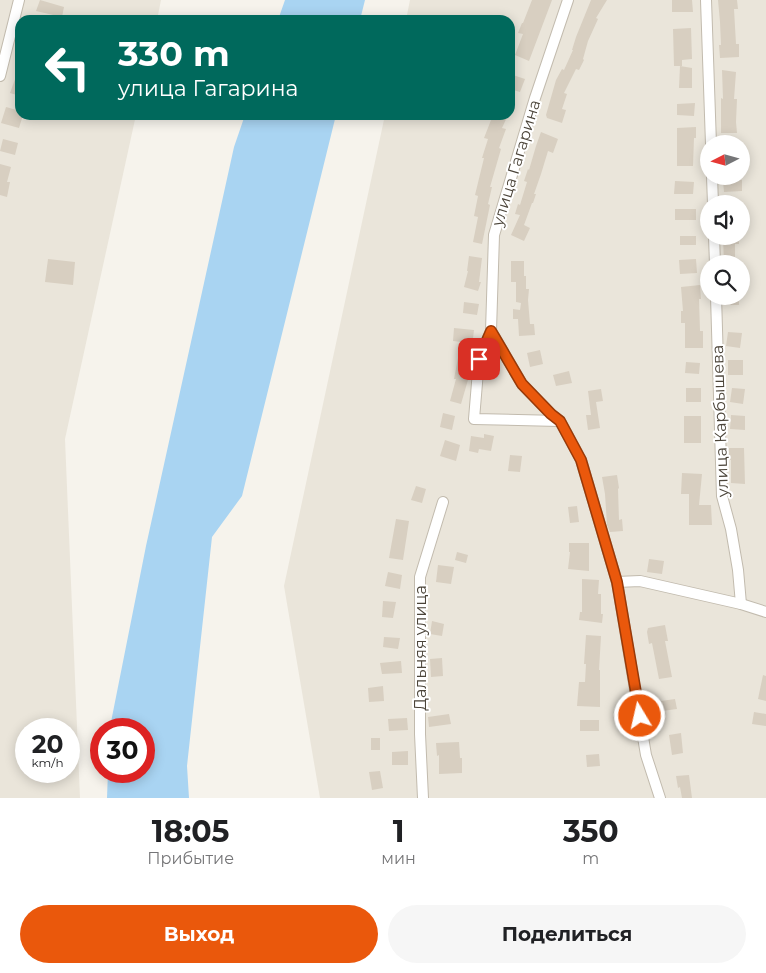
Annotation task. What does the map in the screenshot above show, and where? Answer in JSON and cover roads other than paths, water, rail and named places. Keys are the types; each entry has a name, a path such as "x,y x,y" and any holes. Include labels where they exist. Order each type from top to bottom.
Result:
{"street":[{"path":"15,15 19,0"},
{"name":"улица Гагарина","path":"560,421 474,419 479,359 491,331 494,234 535,98 568,0"},
{"path":"706,0 711,135"},
{"path":"0,76 15,16"},
{"name":"улица Карбышева","path":"716,305 722,496 738,570 741,604"},
{"path":"491,331 522,384 560,421 581,460 617,582 646,755 660,798"},
{"name":"Дальняя улица","path":"423,798 420,734 420,577 443,502"},
{"path":"617,582 640,581 741,604 766,612"}],"water":[{"path":"285,0 365,0 361,15 280,15"},
{"path":"243,120 335,120 242,496 212,537 187,766 189,798 107,798 108,783 155,783 155,718 112,718 146,546 234,147"}]}
